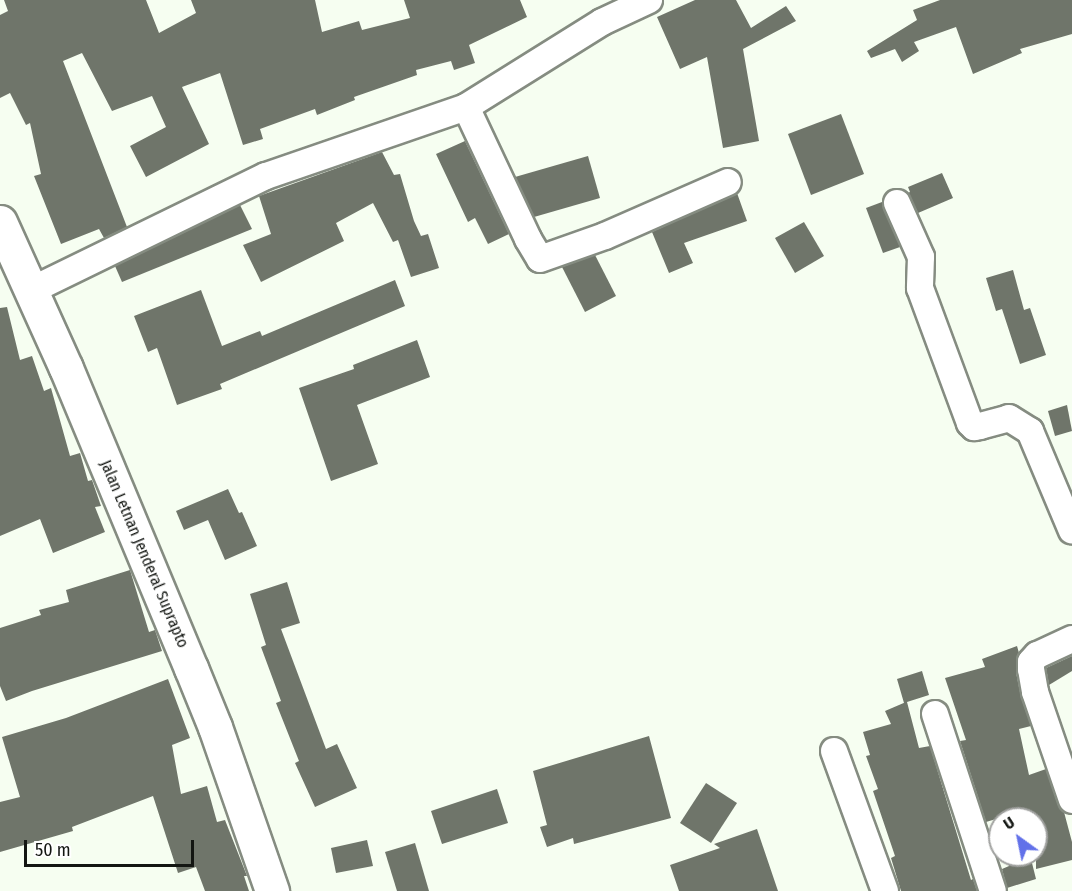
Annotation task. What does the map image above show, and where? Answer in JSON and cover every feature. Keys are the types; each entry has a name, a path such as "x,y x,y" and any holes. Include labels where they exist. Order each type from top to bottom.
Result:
{"main road":[{"name":"Jalan Letnan Jenderal Suprapto","path":"0,222 32,290 211,717 272,891"}],"street":[{"path":"32,290 266,176 466,107 602,22 650,0"},
{"path":"466,107 528,239 540,259 548,259 605,236 728,182"},
{"path":"897,203 921,257 920,288 970,423 974,427 1009,418 1030,431 1072,531"},
{"path":"1072,639 1037,654 1031,662 1030,669 1035,692 1072,800"},
{"path":"935,714 993,891"},
{"path":"834,751 885,891"}],"building":[{"path":"4,0 146,0 159,33 196,13 191,0 315,0 322,32 359,21 362,30 410,18 404,0 520,0 527,17 469,45 475,63 454,70 451,61 416,70 417,75 354,97 355,100 317,115 315,109 260,129 263,139 243,145 220,73 182,87 209,144 146,177 130,146 166,127 152,96 112,111 82,53 63,61 127,227 104,238 99,229 61,244 34,176 41,174 30,123 26,125 10,93 0,98 0,15 8,11"},
{"path":"695,0 736,0 751,28 786,6 796,21 743,49 759,141 723,148 707,57 680,69 657,17"},
{"path":"940,0 1072,0 1072,34 1020,49 1022,53 973,74 956,27 914,42 919,51 902,62 895,49 871,58 867,51 917,20 913,10"},
{"path":"841,114 864,174 811,195 788,134"},
{"path":"465,141 509,234 488,244 475,218 468,222 436,154"},
{"path":"382,152 394,175 400,174 414,221 421,236 428,234 439,268 411,277 398,240 393,242 373,203 336,223 344,241 261,282 243,245 271,234 259,196"},
{"path":"588,156 600,198 534,217 515,177"},
{"path":"942,173 953,198 918,213 908,193 910,192 908,187"},
{"path":"737,193 747,221 684,243 693,263 669,273 652,232"},
{"path":"882,202 900,247 883,253 866,208"},
{"path":"240,205 252,229 122,282 115,266"},
{"path":"804,222 824,256 795,273 775,238"},
{"path":"595,255 616,296 585,312 562,267"},
{"path":"1013,270 1024,310 1030,308 1046,355 1020,364 1002,309 996,311 986,278"},
{"path":"395,280 405,306 220,384 222,389 177,405 157,348 148,352 134,316 201,290 222,346 260,331 262,336"},
{"path":"7,307 20,360 32,356 44,391 51,388 70,456 80,453 88,481 92,480 101,506 95,507 105,532 53,553 40,519 0,536 0,308"},
{"path":"417,340 430,377 357,405 378,464 331,481 299,388 354,369 353,365"},
{"path":"1067,405 1072,431 1055,436 1048,411"},
{"path":"228,489 239,513 242,512 257,546 225,560 208,520 184,530 176,511"},
{"path":"130,570 149,632 155,630 162,651 6,701 0,686 0,628 41,615 39,610 69,602 66,590"},
{"path":"287,582 300,623 281,629 326,749 337,744 357,788 315,807 295,763 299,761 276,703 281,701 261,647 266,645 250,594"},
{"path":"1017,646 1019,653 1016,672 1021,697 1031,726 1019,729 1029,775 1046,769 1058,805 1064,812 1072,842 1072,860 1048,866 1048,807 988,807 988,821 986,822 960,741 966,740 945,678 985,667 982,659"},
{"path":"1072,656 1072,671 1049,685 1046,668"},
{"path":"922,671 929,695 907,702 919,748 930,746 971,880 973,879 977,891 901,891 891,858 895,856 873,791 878,789 866,756 870,755 863,732 891,724 885,711 904,703 897,679"},
{"path":"168,679 190,738 172,745 181,794 207,786 217,822 225,820 247,876 244,876 249,891 205,891 196,867 178,873 153,796 72,827 73,831 0,852 0,802 20,797 2,737 66,718"},
{"path":"649,736 671,818 574,844 573,838 547,847 540,827 547,825 533,771"},
{"path":"706,783 737,803 711,843 680,823"},
{"path":"497,789 508,823 442,844 431,811"},
{"path":"757,829 778,891 679,891 670,865 720,848 714,844"},
{"path":"367,840 373,866 336,873 331,848"},
{"path":"415,843 429,891 397,891 385,852"},
{"path":"1033,867 1036,879 1007,888 1002,869"}]}
